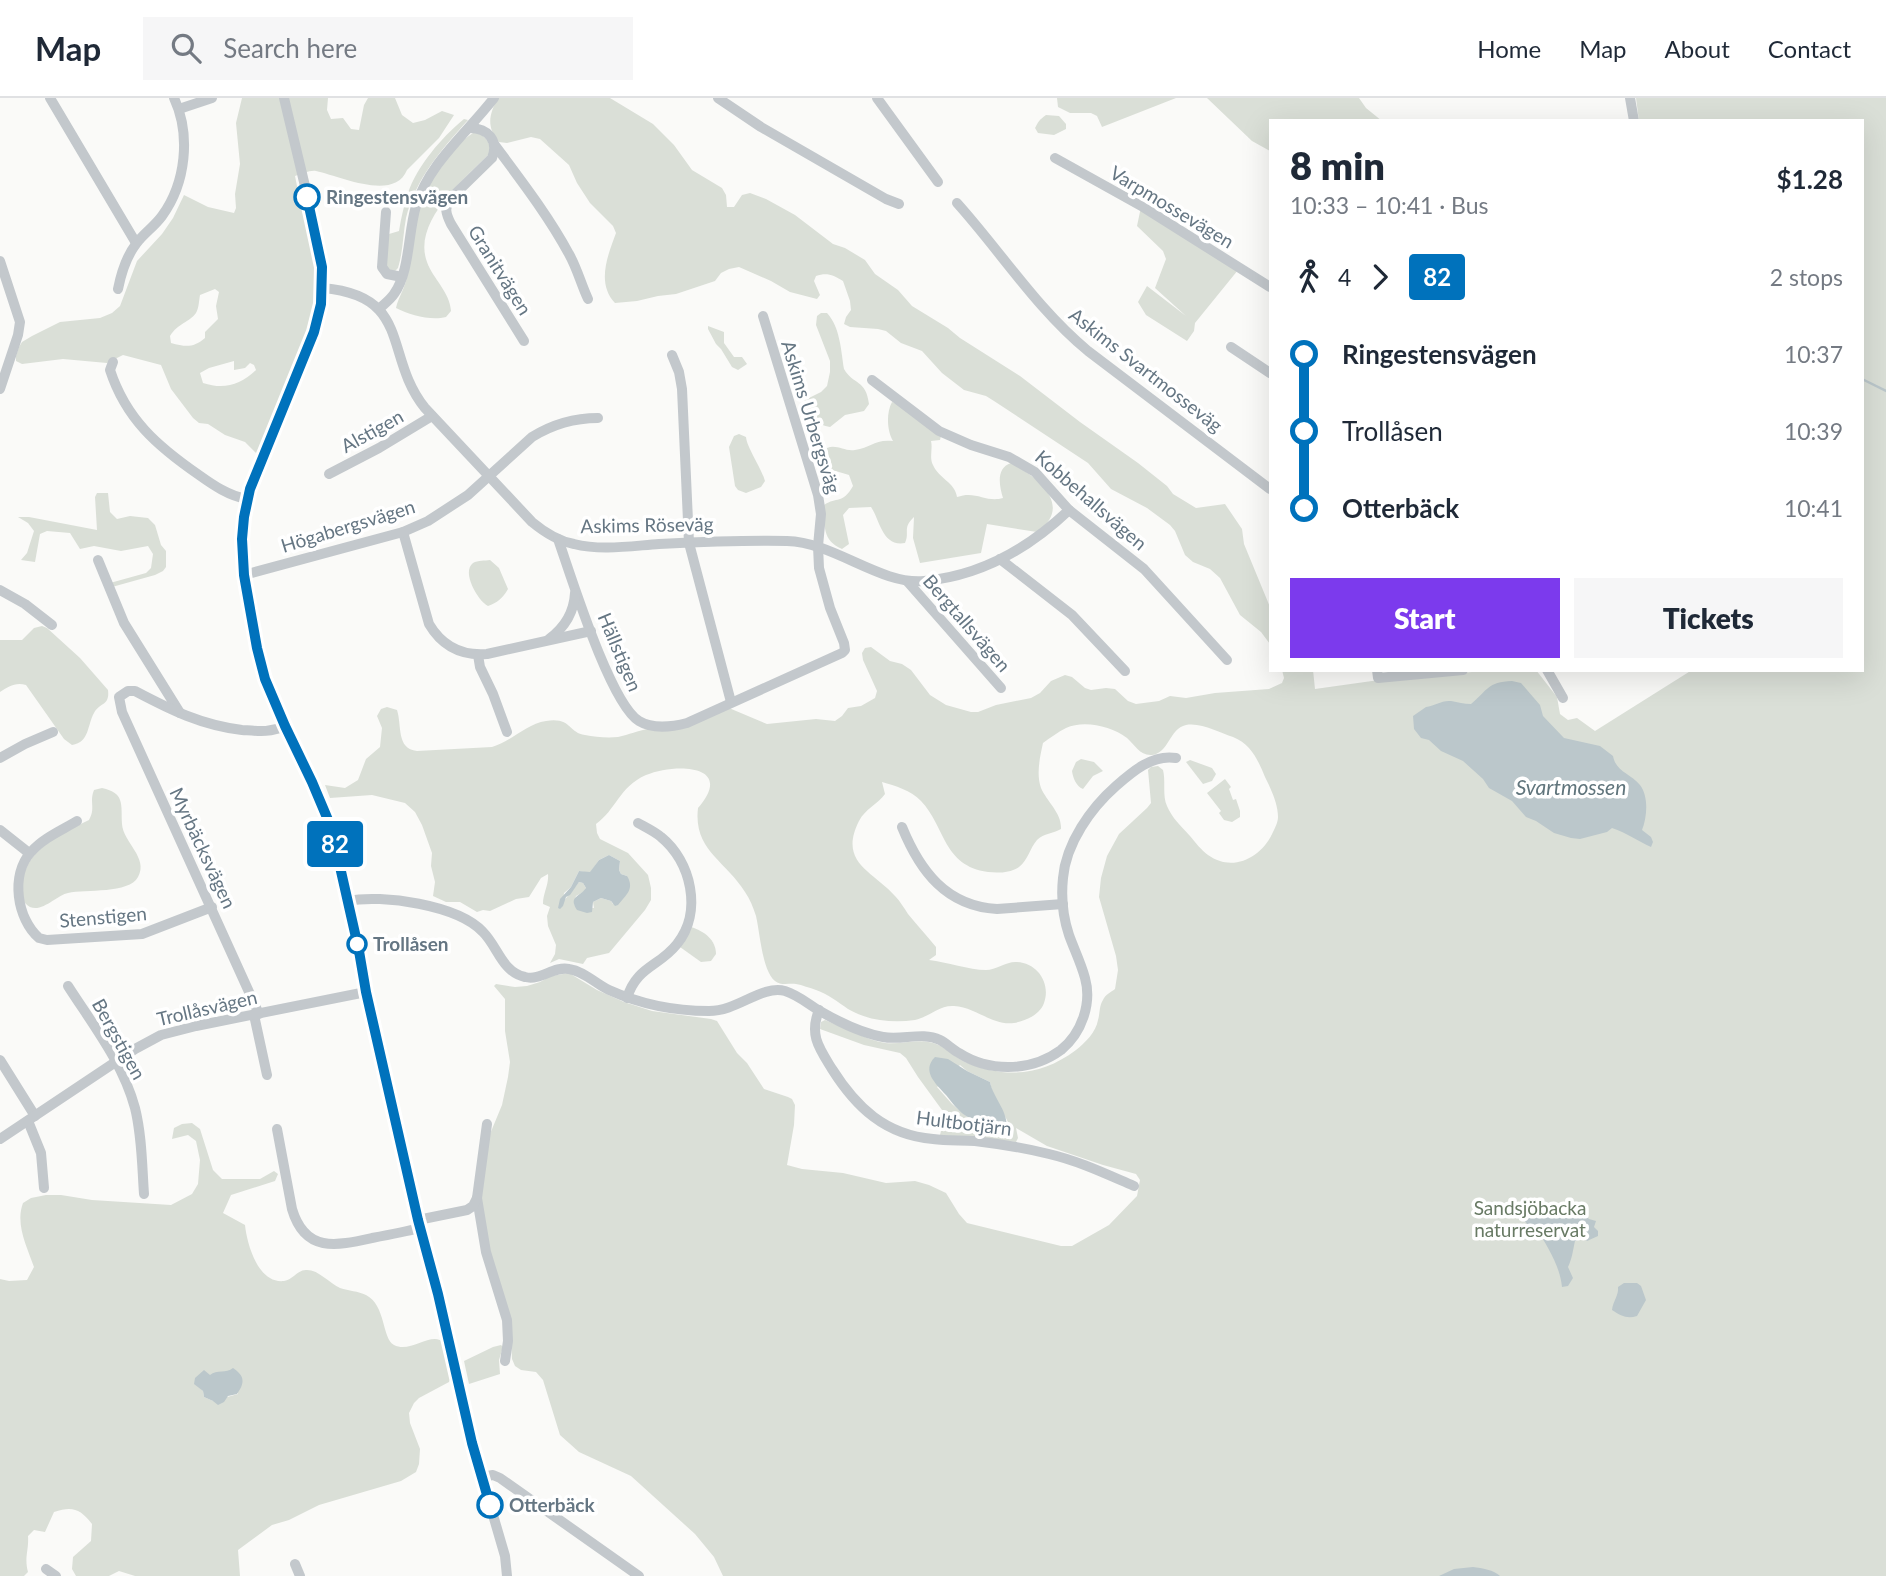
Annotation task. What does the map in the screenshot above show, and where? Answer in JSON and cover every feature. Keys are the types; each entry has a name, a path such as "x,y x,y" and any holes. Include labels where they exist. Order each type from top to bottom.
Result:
{"street":[{"path":"50,98 136,243"},
{"path":"118,289 121,274 136,243 161,217 176,190 181,173 184,153 182,124 174,98"},
{"path":"179,109 212,98"},
{"path":"284,98 320,249 323,288 314,332 247,499 242,539 244,575 260,661 285,726 328,818 419,1224 472,1443 505,1556 508,1576"},
{"path":"323,288 354,294 379,309 396,293 402,277 411,223 422,189 441,159 494,98"},
{"path":"718,98 761,127 899,204"},
{"path":"877,98 938,182"},
{"path":"1630,98 1634,119"},
{"path":"470,128 484,130 488,134 523,183 566,248 588,299"},
{"name":"Granitvägen","path":"494,144 492,158 450,199 446,204 446,212 524,341"},
{"name":"Varpmossevägen","path":"1055,158 1143,207 1269,286"},
{"name":"Askims Svartmosseväg","path":"957,203 975,222 1022,284 1066,333 1269,488"},
{"path":"386,212 382,267 387,274 402,277"},
{"path":"0,261 20,323 0,389"},
{"name":"Askims Röseväg","path":"379,309 389,323 413,390 432,416 532,522 571,544 592,547 803,542 908,581 923,581 951,577 1000,559 1040,535 1069,510"},
{"name":"Askims Urbergsväg","path":"763,316 818,495 821,514 818,560 845,650"},
{"path":"1231,347 1269,372"},
{"path":"672,355 682,388 689,543 731,702"},
{"path":"113,362 110,370 120,394 148,435 206,480 247,499"},
{"name":"Kobbehallsvägen","path":"872,380 939,430 962,442 1009,457 1035,472 1069,510 1143,569 1227,660"},
{"name":"Alstigen","path":"328,474 372,452 432,416"},
{"name":"Högabergsvägen","path":"244,575 403,532 443,512 468,495 542,431 569,420 598,418"},
{"path":"403,532 429,624 433,632 456,650 478,655 500,652 591,631"},
{"name":"Hällstigen","path":"558,539 608,674 620,699 642,723 667,726 681,724 845,650"},
{"path":"1000,559 1072,615 1125,671"},
{"path":"98,560 124,623 181,714 206,723 239,729 268,731 285,726"},
{"name":"Bergtallsvägen","path":"908,581 1001,688"},
{"path":"545,641 556,634 570,615 574,603 574,584"},
{"path":"0,590 25,604 52,625"},
{"path":"478,655 480,667 507,732"},
{"path":"1377,672 1378,678 1442,672"},
{"path":"1548,672 1563,698"},
{"name":"Myrbäcksvägen","path":"181,714 135,691 128,691 119,697 122,712 212,907 257,1014 267,1075"},
{"path":"0,758 53,732"},
{"path":"348,901 385,899 410,903 448,912 470,921 482,931 505,965 523,977 535,978 568,968 627,998 678,1009 716,1011 736,1006 767,992 782,990 861,1030 886,1038 935,1038 965,1057 991,1065 1016,1067 1040,1062 1066,1046 1080,1027 1086,1009 1087,985 1069,933 1063,904 1063,874 1067,857 1081,828 1097,804 1143,765 1162,758 1176,758"},
{"path":"0,830 29,853 78,821"},
{"path":"627,998 635,979 680,940 686,929 691,906 689,883 680,859 661,837 638,823"},
{"path":"902,827 926,872 940,886 967,902 998,909 1063,904"},
{"name":"Stenstigen","path":"29,853 20,876 22,914 36,936 47,940 145,934 212,907"},
{"name":"Bergstigen","path":"68,986 116,1061 128,1087 138,1121 144,1194"},
{"name":"Trollåsvägen","path":"0,1139 116,1061 161,1035 366,992"},
{"name":"Hultbotjärn","path":"819,1010 814,1024 815,1036 826,1059 856,1102 887,1125 922,1138 988,1143 1051,1154 1134,1186"},
{"path":"0,1060 32,1119 41,1153 44,1188"},
{"path":"487,1124 477,1198 486,1252 506,1320 508,1341 505,1361"},
{"path":"277,1129 293,1215 310,1238 321,1244 333,1245 467,1210 477,1198"},
{"path":"482,1476 493,1475 500,1478 639,1576"},
{"path":"295,1564 300,1576"},
{"path":"46,1569 56,1576"}],"green space":[{"path":"242,98 328,98 327,110 331,119 343,118 351,129 359,130 368,98 395,98 402,115 413,123 442,111 454,115 439,138 400,179 391,184 366,184 316,171 295,176 302,211 316,256 318,289 312,320 301,352 260,453 256,453 245,442 193,418 171,389 161,365 123,355 107,363 63,359 22,364 16,361 22,342 32,336 60,322 100,318 120,306 137,261 162,234 184,195 208,207 234,213 240,164 236,123","holes":["215,289 219,292 216,306 218,319 205,332 205,338 189,346 171,343 170,336 173,332 196,313 200,295","234,361 234,370 245,368 250,363 256,370 231,385 203,383 200,373"]},
{"path":"498,98 610,98 653,124 674,145 692,170 722,188 727,207 734,207 742,195 750,193 795,215 833,244 865,260 875,274 898,290 912,306 1020,376 1138,463 1173,494 1196,508 1225,504 1242,529 1244,544 1269,605 1269,643 1261,632 1240,615 1220,578 1185,555 1170,525 1147,508 1111,489 1088,463 986,396 964,390 942,373 922,351 901,343 886,331 844,324 851,310 850,301 843,281 836,277 827,274 816,276 814,281 820,295 817,299 790,292 739,267 721,273 715,281 676,294 615,303 609,295 605,278 607,260 616,233 613,226 590,203 569,165 540,139 531,137 507,143 499,142 491,126"},
{"path":"1057,98 1176,98 1102,127 1097,116 1091,113 1070,113 1058,107"},
{"path":"1207,98 1359,98 1380,119 1269,119 1269,150 1252,141"},
{"name":"Sandsjöbacka naturreservat","path":"1636,98 1886,98 1886,1576 723,1576 714,1557 695,1534 631,1476 579,1452 560,1435 543,1380 536,1372 521,1370 515,1366 512,1359 510,1321 489,1250 480,1198 490,1134 502,1105 510,1062 505,1031 505,999 494,986 527,986 551,976 569,973 624,1002 652,1011 717,1021 764,1089 792,1099 795,1105 787,1165 843,1173 886,1183 915,1181 946,1193 967,1223 1061,1246 1072,1246 1109,1225 1137,1196 1140,1180 1136,1174 1047,1146 1016,1128 1016,1142 940,1135 944,1119 942,1110 906,1058 900,1053 864,1045 820,1029 821,1022 825,1020 885,1043 933,1043 965,1062 995,1071 1009,1073 1036,1070 1063,1059 1090,1037 1097,1024 1102,1002 1115,989 1118,970 1099,897 1101,878 1107,856 1119,834 1151,803 1148,770 1158,766 1163,770 1166,802 1177,822 1208,855 1227,863 1246,860 1262,849 1278,821 1272,792 1260,765 1249,748 1239,740 1198,725 1180,727 1162,750 1152,755 1141,752 1127,738 1105,727 1081,724 1066,728 1043,743 1039,771 1041,788 1057,813 1061,829 1037,840 1019,867 1000,872 988,872 962,862 953,853 929,811 917,797 882,782 885,794 859,821 854,835 855,857 897,898 936,947 936,955 929,960 986,970 1017,962 1037,970 1046,989 1044,1003 1036,1014 1014,1023 998,1022 954,1006 944,1007 915,1020 881,1020 856,1013 816,990 798,984 777,983 764,960 756,916 750,900 712,854 701,834 698,808 708,793 710,783 706,775 697,770 672,769 646,775 630,786 596,824 600,839 628,853 648,875 651,900 609,953 587,958 583,964 559,959 550,963 556,945 548,926 550,907 543,904 548,874 541,878 529,897 516,899 490,911 477,912 460,902 446,902 433,896 435,882 431,866 432,853 415,812 405,803 372,795 330,798 325,785 345,788 358,780 366,759 380,747 382,728 377,716 381,709 387,707 397,710 403,741 410,749 417,751 492,747 532,725 554,720 565,723 580,734 610,737 729,708 767,724 816,719 835,721 848,708 861,706 875,698 877,691 862,653 865,648 871,647 890,661 911,670 930,695 946,705 971,712 1031,698 1051,681 1065,675 1091,690 1115,689 1128,701 1136,704 1159,701 1170,696 1186,698 1269,689 1282,683 1282,672 1313,672 1315,689 1472,672 1538,672 1557,697 1560,714 1568,720 1577,718 1595,731 1689,672 1864,672 1864,119 1639,119","holes":["609,855 620,861 619,870 627,876 613,904 601,898 593,902 594,908 575,906 576,896 586,888 579,882 563,902 564,893 571,887 579,871 590,873 599,860","960,1065 990,1082 1008,1122 996,1131 966,1116 937,1087"]},
{"path":"1046,115 1059,116 1066,124 1066,129 1054,135 1038,133 1035,128"},
{"path":"464,119 468,120 439,154 416,190 406,218 398,268 395,271 388,270 384,259 389,234 399,231 405,202 417,173 447,134"},
{"path":"473,133 480,133 487,140 489,154 443,202 433,217 424,247 427,262 448,298 451,311 446,317 440,318 408,313 396,308 407,277 419,207 446,159"},
{"path":"1141,207 1238,270 1195,323 1194,331 1187,341 1146,315 1138,302 1147,286 1186,316 1155,288 1166,259 1163,251 1137,226"},
{"path":"827,313 835,325 844,369 865,390 869,404 864,411 845,415 830,427 813,420 802,405 805,400 827,386 830,372 830,361 816,325 817,316"},
{"path":"708,326 724,332 724,343 734,357 742,357 747,364 738,370 732,367 716,344"},
{"path":"892,402 941,436 940,440 931,441 932,462 957,497 970,495 1003,498 1001,473 1006,465 1011,463 1032,476 1048,493 1052,512 1048,522 1037,532 987,524 981,553 920,563 913,538 914,517 908,524 905,543 897,543 887,537 871,507 849,508 843,515 849,544 842,549 835,545 827,536 824,505 842,498 853,486 849,475 829,469 825,458 827,448 855,450 881,441 893,441 888,422"},
{"path":"739,434 746,437 765,481 761,487 746,493 735,486 729,447 734,436"},
{"path":"97,493 108,493 110,512 117,519 130,516 148,518 155,525 161,545 166,551 166,567 163,571 112,587 110,583 146,573 151,568 153,554 148,546 121,551 94,546 80,549 70,533 47,531 40,534 35,562 21,560 27,553 34,531 18,517 97,530"},
{"path":"490,560 499,568 508,589 500,600 488,606 476,593 469,573 473,563"},
{"path":"42,626 80,658 108,690 108,699 94,713 85,737 72,745 64,739 26,685 15,685 0,692 0,640 22,640 34,628"},
{"path":"1081,759 1094,762 1103,771 1093,776 1083,789 1075,782 1072,771 1076,762"},
{"path":"1190,760 1212,768 1216,774 1212,781 1203,784 1186,762"},
{"path":"1225,779 1240,811 1240,817 1232,822 1224,820 1219,813 1221,811 1207,793"},
{"path":"102,788 115,793 120,800 123,831 140,863 138,877 126,886 68,893 41,907 30,907 24,901 22,892 29,863 45,845 89,820 94,790"},
{"path":"691,927 712,940 716,954 711,961 701,962 680,947"},
{"path":"192,1123 200,1129 213,1170 222,1179 260,1179 274,1171 278,1174 275,1181 231,1195 223,1213 245,1225 251,1252 267,1276 284,1281 304,1270 316,1272 340,1288 366,1295 372,1300 377,1306 387,1336 394,1345 407,1347 434,1339 444,1343 451,1377 449,1382 419,1398 409,1413 420,1449 416,1472 401,1481 319,1505 272,1525 238,1550 240,1576 135,1576 119,1571 109,1576 76,1576 72,1569 73,1557 91,1541 92,1524 80,1512 66,1509 54,1512 45,1532 34,1530 28,1536 28,1572 24,1576 0,1576 0,1279 27,1280 34,1267 21,1227 23,1203 31,1198 61,1195 92,1200 171,1205 192,1194 198,1184 200,1160 196,1141 188,1135 172,1139 174,1128","holes":["229,1371 238,1394 213,1401 204,1397 200,1388"]},
{"path":"501,1345 500,1374 469,1384 464,1361"}],"water":[{"name":"Svartmossen","path":"1512,681 1521,683 1540,705 1543,716 1564,738 1600,746 1613,756 1620,769 1640,785 1645,795 1646,807 1642,830 1651,837 1651,847 1612,828 1607,832 1580,839 1554,833 1526,817 1512,801 1489,788 1463,761 1421,738 1414,729 1413,716 1426,707 1448,701 1471,704 1493,685"},
{"path":"609,855 620,861 619,870 627,876 630,885 618,905 601,898 593,902 592,912 577,910 574,899 586,888 579,882 566,897 563,906 558,908 560,899 571,887 579,871 590,872 599,860"},
{"path":"935,1057 948,1059 990,1082 1006,1118 1006,1130 1001,1133 994,1130 957,1109 932,1077 929,1067"},
{"path":"1583,1213 1596,1221 1594,1227 1598,1236 1587,1241 1585,1238 1575,1241 1568,1267 1573,1278 1568,1286 1562,1287 1559,1271 1548,1248 1535,1227 1524,1220 1522,1214 1536,1216"},
{"path":"1624,1283 1637,1283 1641,1286 1646,1300 1637,1316 1624,1316 1612,1310 1618,1287"},
{"path":"233,1368 242,1377 241,1386 237,1394 228,1396 218,1405 204,1397 203,1391 194,1384 195,1378 204,1370 210,1375"},
{"path":"1473,1567 1500,1576 1439,1576 1454,1569"}],"waterway":[{"path":"1864,380 1886,391"}],"bus line":[{"name":"82","path":"307,197 320,249 323,278 321,304 306,354 263,454 247,499 242,539 244,575 265,679 331,827 426,1255 490,1505"}],"place":[{"name":"Ringestensvägen","path":"307,197"},
{"name":"Trollåsen","path":"357,944"},
{"name":"Otterbäck","path":"490,1505"}]}
